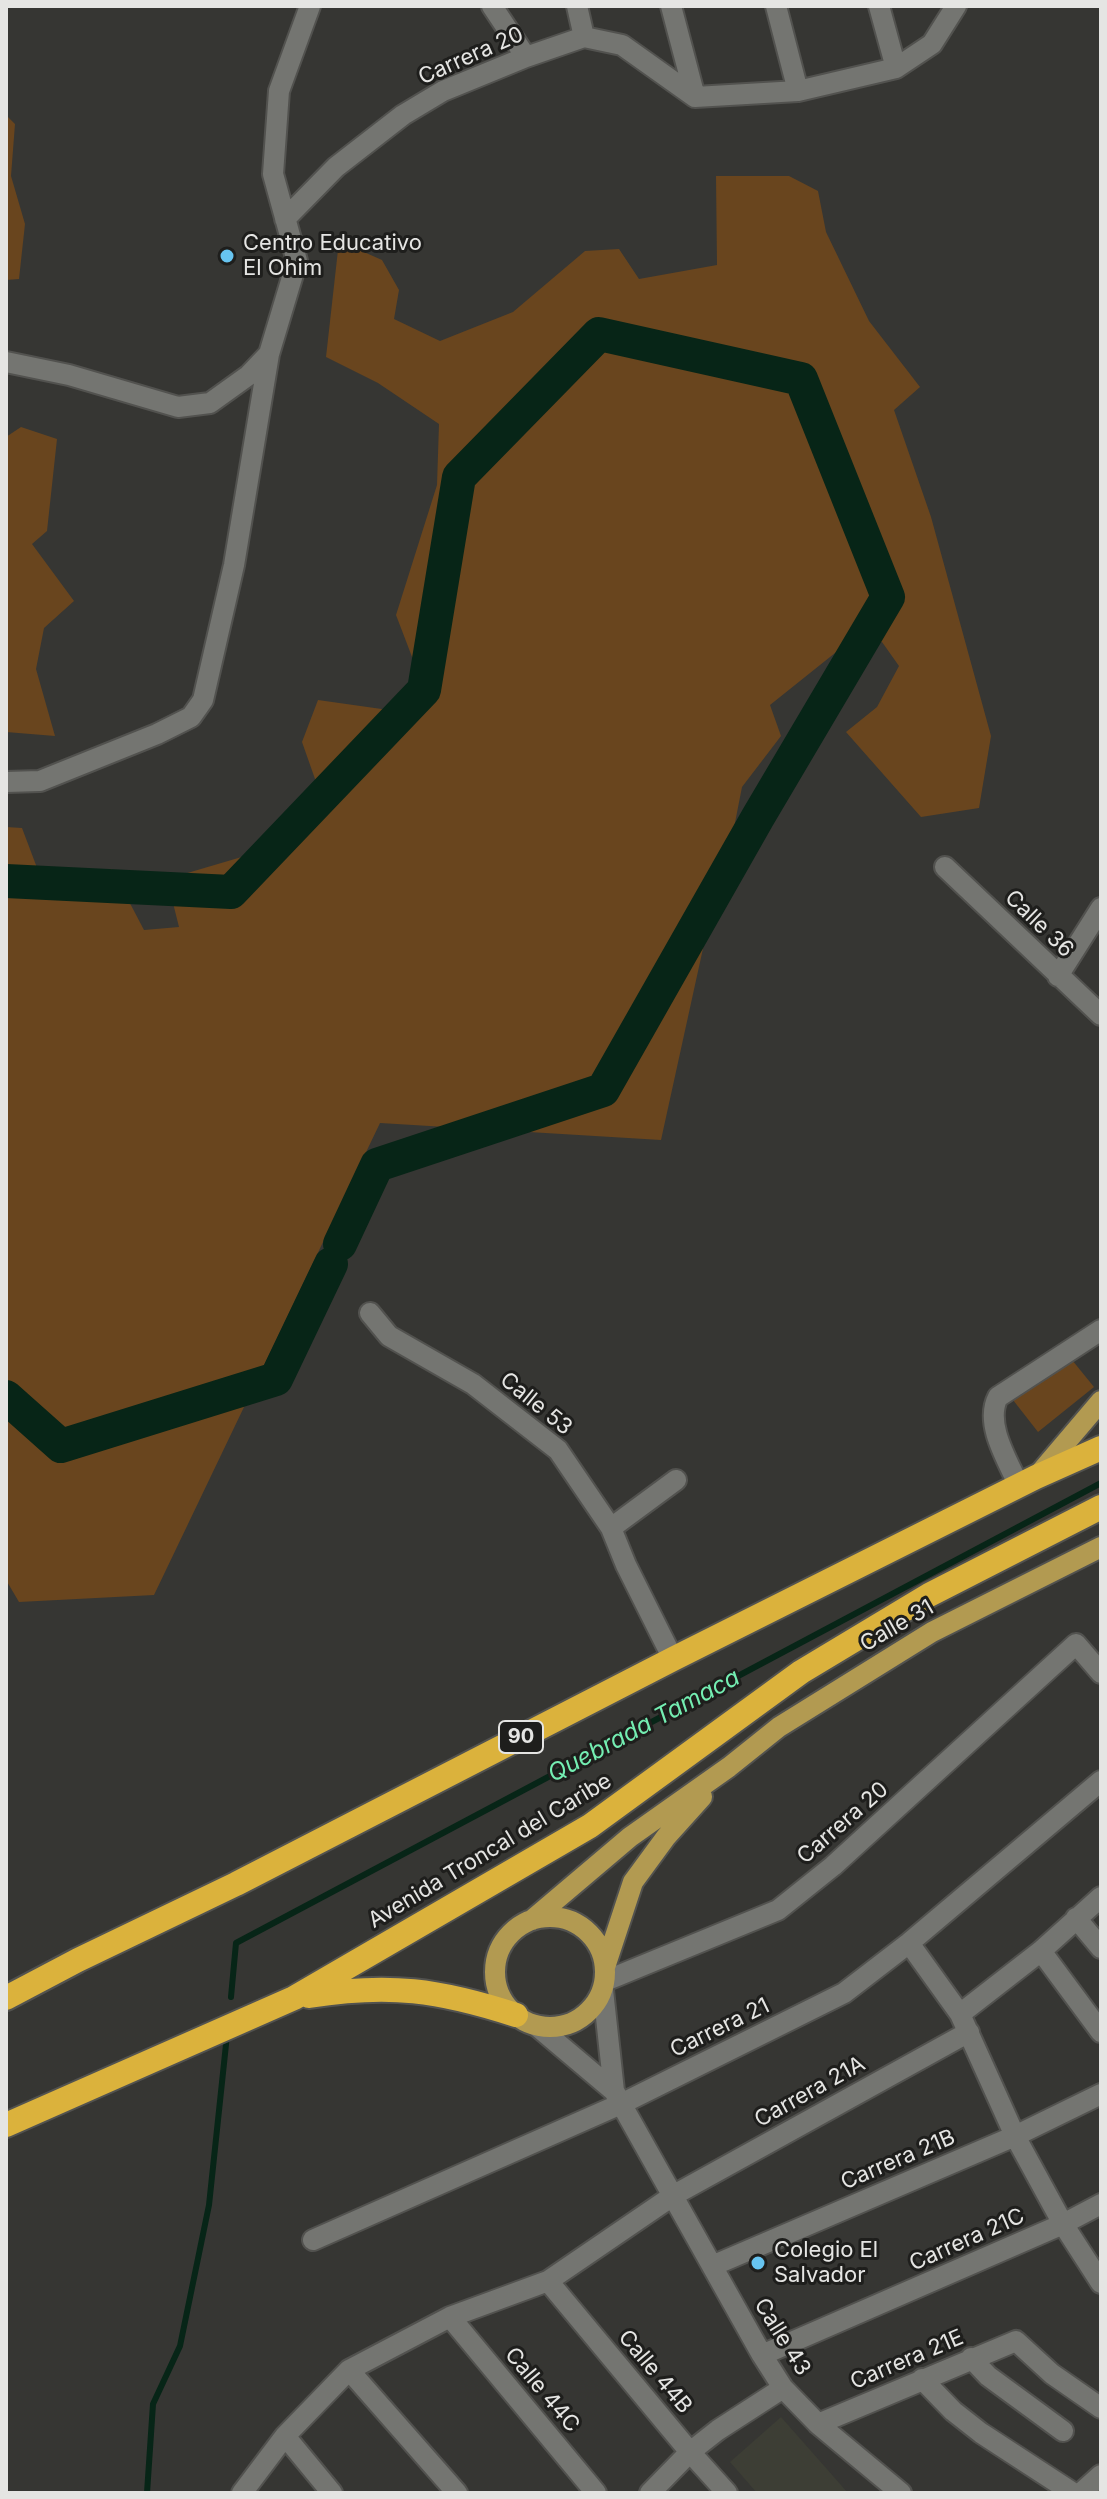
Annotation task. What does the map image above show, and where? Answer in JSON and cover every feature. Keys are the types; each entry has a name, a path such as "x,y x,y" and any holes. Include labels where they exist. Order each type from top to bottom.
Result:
{"highway":[{"path":"1027,1482 1101,1440"},
{"name":"90","path":"6,1998 236,1884 673,1659 1101,1448"},
{"name":"Avenida Troncal del Caribe","path":"6,2125 294,1998 590,1826 801,1672 929,1595 1101,1507"},
{"path":"294,1998 350,1989 406,1989 462,1997 526,2020"}],"main road":[{"path":"1027,1482 1101,1401"},
{"name":"Calle 31","path":"729,1767 779,1727 932,1632 1101,1547"},
{"path":"729,1767 666,1837 633,1882 595,2005 569,2024 553,2028 526,2020 499,1991 496,1963 508,1937 630,1837 729,1767"},
{"path":"532,1920 548,1917 565,1919 580,1926 601,1951 604,1980"}],"street":[{"path":"6,782 40,781 157,734 191,717 203,700 234,565 269,354 297,261 273,174 279,91 310,6"},
{"path":"492,6 526,57"},
{"path":"577,6 584,37 622,45 695,97 798,91 896,68 932,44 956,6"},
{"path":"671,6 695,97"},
{"path":"776,6 798,91"},
{"path":"879,6 896,68"},
{"name":"Carrera 20","path":"285,219 336,167 403,115 443,91 584,37"},
{"path":"6,362 69,375 178,407 210,403 249,375 269,354"},
{"name":"Calle 36","path":"945,867 1101,1015"},
{"path":"1058,976 1101,908"},
{"name":"Calle 53","path":"370,1313 389,1336 473,1384 558,1450 611,1528 673,1659"},
{"path":"1027,1482 998,1438 993,1406 998,1397 1101,1330"},
{"path":"611,1528 676,1480"},
{"name":"Carrera 20","path":"604,1980 778,1910 833,1866 1076,1644 1101,1673"},
{"name":"Carrera 21","path":"313,2240 844,1993 909,1943 1101,1781"},
{"name":"Carrera 21A","path":"242,2493 285,2436 349,2370 450,2317 548,2281 674,2195 964,2023 1101,1897"},
{"path":"1076,1918 1101,1948"},
{"path":"909,1943 964,2023 1015,2136 1063,2224 1101,2283"},
{"path":"1041,1951 1101,2032"},
{"path":"604,1980 618,2097"},
{"path":"526,2020 618,2097"},
{"name":"Carrera 21B","path":"712,2266 1015,2136 1101,2094"},
{"name":"Calle 43","path":"618,2097 783,2388 818,2424 901,2493"},
{"name":"Carrera 21C","path":"762,2355 1063,2224 1101,2204"},
{"name":"Calle 44B","path":"548,2281 727,2493"},
{"name":"Calle 44C","path":"450,2317 596,2493"},
{"name":"Carrera 21E","path":"818,2424 1016,2341 1052,2374 1101,2408"},
{"path":"971,2358 988,2376 1063,2431"},
{"path":"349,2370 457,2493"},
{"path":"922,2379 953,2411 981,2433 1073,2493"},
{"path":"650,2493 690,2452 783,2388"},
{"path":"285,2436 332,2493"},
{"path":"1081,2493 1101,2475"}],"shaded area":[{"path":"6,115 15,124 11,176 25,224 19,279 6,280"},
{"path":"716,176 789,176 818,191 826,232 869,321 920,387 894,410 931,517 991,736 979,808 921,817 846,732 877,707 899,666 882,642 840,649 770,705 781,736 742,787 732,838 708,884 711,912 661,1140 380,1123 154,1595 19,1602 6,1580 6,827 22,828 39,873 112,869 144,930 179,927 167,879 245,856 321,796 302,742 318,700 417,714 422,683 396,615 437,485 439,424 378,383 326,357 339,241 382,260 399,290 394,319 440,341 513,312 585,251 619,249 639,279 717,265"},
{"path":"21,427 57,439 47,531 32,544 74,601 44,628 36,669 55,736 6,732 6,437"},
{"path":"1068,1355 1094,1387 1038,1432 1013,1400"},
{"path":"781,2417 848,2493 757,2493 730,2462"}],"waterway":[{"path":"6,881 231,892 424,690 459,477 599,334 801,379 888,597 758,817 603,1090 377,1165 340,1244"},
{"path":"6,1397 61,1446 276,1379 331,1264"},
{"name":"Quebrada Tamaca","path":"231,1997 236,1943 1101,1483"},
{"name":"Quebrada Tamaca","path":"147,2493 153,2404 180,2346 209,2205 227,2035"}],"place":[{"name":"Centro Educativo El Ohim","path":"227,256"},
{"name":"Colegio El Salvador","path":"758,2263"}]}
